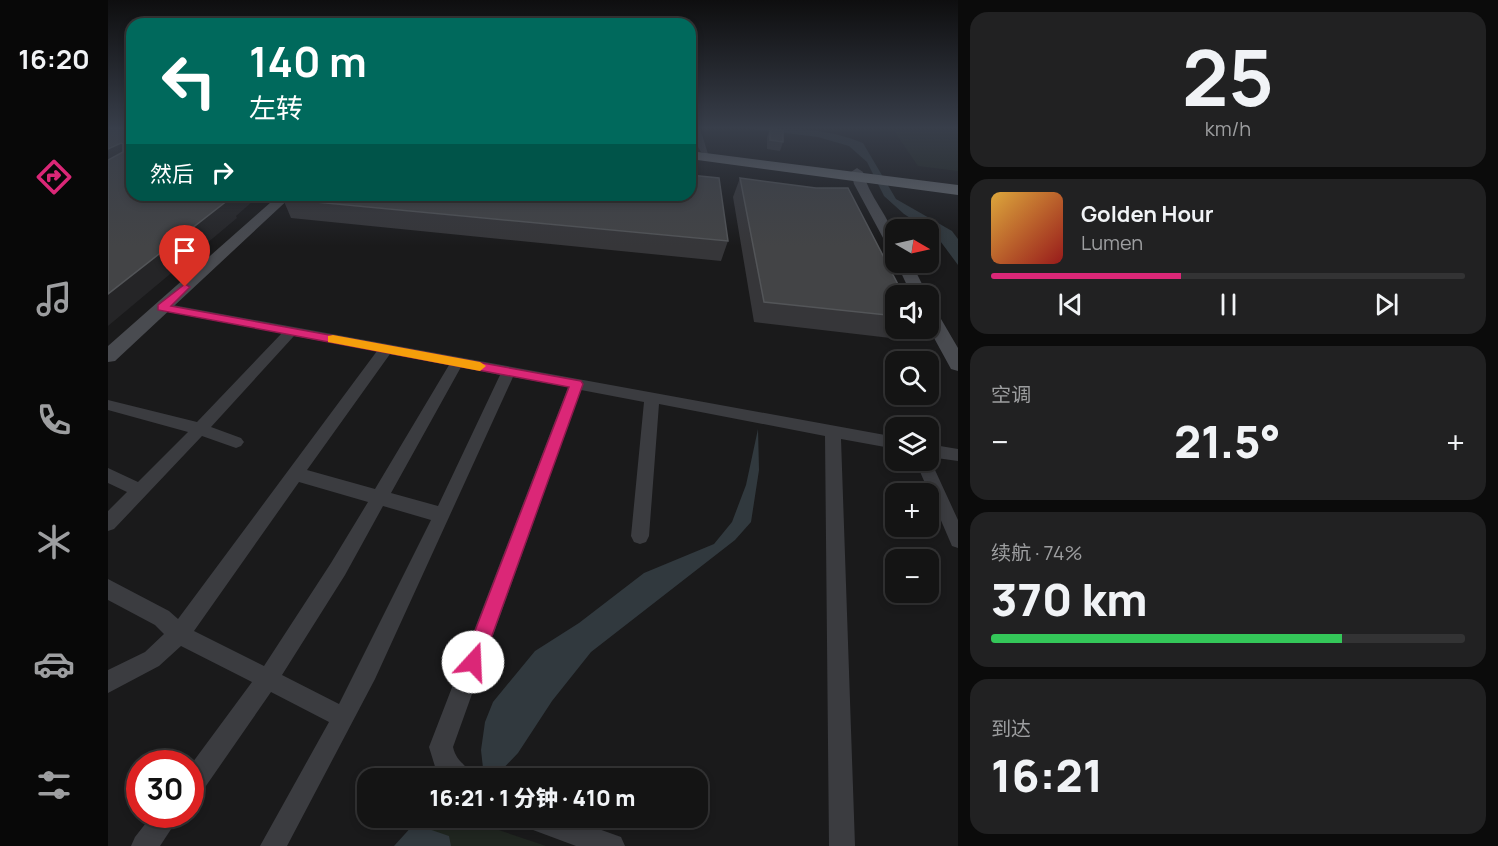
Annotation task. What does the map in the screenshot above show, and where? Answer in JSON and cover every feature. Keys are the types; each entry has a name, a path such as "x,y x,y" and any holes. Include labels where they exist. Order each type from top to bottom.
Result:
{"highway":[{"path":"809,167 958,189"},
{"path":"857,174 958,185"}],"street":[{"path":"857,174 885,228"},
{"path":"108,356 280,201"},
{"path":"162,308 885,441"},
{"path":"939,330 958,364"},
{"path":"108,523 291,331"},
{"path":"108,682 152,659 179,634 386,349"},
{"path":"204,767 268,678 382,497 457,362"},
{"path":"273,846 313,779 393,622 508,372"},
{"path":"449,768 445,765 441,747 576,384"},
{"path":"640,536 652,398"},
{"path":"108,405 200,429 236,442"},
{"path":"833,432 842,846"},
{"path":"939,452 958,455"},
{"path":"928,471 958,540"},
{"path":"295,474 442,515"},
{"path":"108,475 141,490"},
{"path":"108,589 162,618 179,634 344,718"},
{"path":"144,846 158,828"},
{"path":"562,828 612,846"}],"shaded area":[{"path":"870,167 877,167 896,199 931,219 912,219 884,196"},
{"path":"930,167 958,167 958,171"},
{"path":"939,224 952,231 958,239 958,265 939,239"},
{"path":"758,429 759,470 751,522 735,540 591,652 552,701 518,753 504,768 483,768 481,750 485,722 493,702 535,651 579,623 644,573 714,544 732,522 746,485"},
{"path":"410,828 426,828 449,836 451,846 394,846"},
{"path":"424,828 493,828 546,846 413,846"}],"building":[{"path":"108,167 126,167 126,201 227,201 108,294"},
{"path":"696,176 719,178 728,241 304,201 696,201"},
{"path":"740,178 816,188 848,188 885,259 885,273 892,273 898,285 885,285 885,315 764,302"}],"slow traffic":[{"path":"333,339 480,366"}],"route":[{"path":"185,287 162,308 576,384 473,662"}]}
